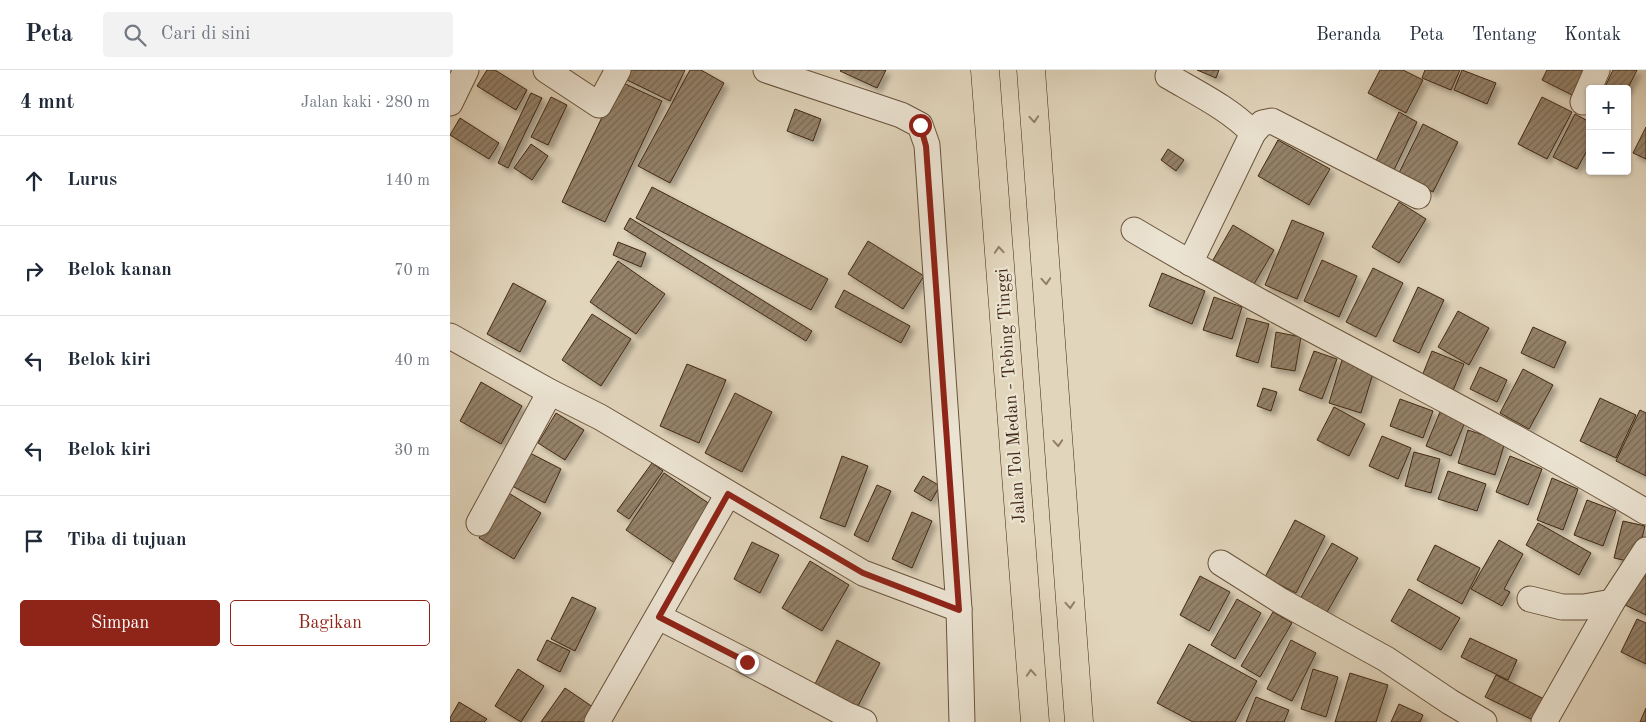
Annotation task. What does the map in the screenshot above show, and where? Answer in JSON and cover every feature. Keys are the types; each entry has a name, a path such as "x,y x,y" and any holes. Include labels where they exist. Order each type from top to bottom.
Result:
{"highway":[{"name":"Jalan Tol Medan - Tebing Tinggi","path":"985,70 1035,722"},
{"path":"1031,70 1079,722"}],"street":[{"path":"450,103 466,70"},
{"path":"546,70 599,104 618,70"},
{"path":"766,70 901,115 920,125 926,146 959,610 962,722"},
{"path":"1582,102 1597,70"},
{"path":"1168,76 1210,100 1244,124 1253,133"},
{"path":"1190,263 1253,133 1262,123 1272,121 1418,196"},
{"path":"1134,230 1190,263 1603,486 1646,512"},
{"path":"450,336 550,392 600,417 863,573 959,610"},
{"path":"479,523 550,392"},
{"path":"597,722 728,494"},
{"path":"1544,722 1612,602 1646,550"},
{"path":"1221,563 1281,601 1386,659 1450,702 1484,722"},
{"path":"1530,599 1562,607 1584,607 1612,602"},
{"path":"659,617 864,722"}],"building":[{"path":"487,70 495,70 527,90 516,110 477,86"},
{"path":"624,70 685,70 670,101 621,77"},
{"path":"690,70 701,70 724,83 670,183 638,166"},
{"path":"841,70 886,70 877,88"},
{"path":"1197,70 1219,70 1216,78"},
{"path":"1380,70 1403,70 1423,80 1406,113 1368,93"},
{"path":"1425,70 1460,70 1451,90 1422,78"},
{"path":"1462,70 1496,83 1487,104 1454,90"},
{"path":"1547,70 1589,70 1576,97 1542,80"},
{"path":"1613,70 1637,70 1630,85 1606,85"},
{"path":"619,81 662,101 605,222 562,202"},
{"path":"531,93 542,98 508,168 498,163"},
{"path":"551,97 567,105 548,145 531,137"},
{"path":"1542,97 1572,112 1547,159 1518,144"},
{"path":"795,109 821,119 813,141 787,131"},
{"path":"1399,112 1417,122 1394,170 1376,161"},
{"path":"1575,114 1586,120 1586,152 1577,169 1553,157"},
{"path":"460,118 499,143 489,159 450,135"},
{"path":"1423,124 1458,142 1433,192 1398,175"},
{"path":"1646,127 1646,159 1633,153"},
{"path":"1278,140 1330,169 1309,205 1258,176"},
{"path":"531,144 548,156 532,180 514,168"},
{"path":"1168,149 1184,160 1176,171 1161,160"},
{"path":"652,187 828,279 811,310 636,218"},
{"path":"1399,202 1426,219 1399,263 1372,247"},
{"path":"630,218 812,331 806,341 624,229"},
{"path":"1292,220 1324,233 1297,299 1265,285"},
{"path":"1233,225 1274,250 1254,284 1213,260"},
{"path":"868,241 924,276 903,309 848,274"},
{"path":"618,242 646,253 641,267 613,255"},
{"path":"1322,260 1357,276 1339,317 1304,301"},
{"path":"618,261 665,294 636,334 590,302"},
{"path":"1373,268 1403,283 1376,337 1346,322"},
{"path":"1162,273 1205,291 1192,324 1149,306"},
{"path":"513,283 546,301 520,352 487,334"},
{"path":"1418,287 1444,300 1419,353 1393,341"},
{"path":"844,290 910,326 901,343 835,307"},
{"path":"1214,297 1242,307 1232,339 1203,330"},
{"path":"1458,311 1489,328 1469,365 1438,347"},
{"path":"592,314 631,339 601,386 562,360"},
{"path":"1247,318 1269,324 1258,363 1236,356"},
{"path":"1533,327 1566,342 1554,368 1521,353"},
{"path":"1276,332 1301,337 1295,371 1271,367"},
{"path":"1314,351 1337,359 1322,399 1299,390"},
{"path":"1432,351 1464,364 1452,393 1420,381"},
{"path":"1342,360 1374,370 1361,413 1329,403"},
{"path":"687,364 726,380 699,443 660,426"},
{"path":"1480,367 1507,380 1497,402 1470,389"},
{"path":"1523,369 1553,385 1529,429 1500,413"},
{"path":"481,382 522,406 501,444 460,421"},
{"path":"1263,388 1277,392 1271,411 1257,406"},
{"path":"735,393 772,412 742,472 705,453"},
{"path":"1600,398 1636,415 1616,458 1580,441"},
{"path":"1400,399 1433,411 1423,438 1390,426"},
{"path":"1334,407 1365,424 1349,456 1317,440"},
{"path":"1640,410 1646,413 1646,476 1616,461"},
{"path":"1440,412 1465,422 1451,456 1426,446"},
{"path":"556,413 584,430 565,460 538,443"},
{"path":"1468,430 1505,442 1495,475 1458,463"},
{"path":"1382,436 1411,448 1398,479 1369,466"},
{"path":"528,452 561,469 545,503 512,486"},
{"path":"1414,452 1440,459 1431,493 1405,486"},
{"path":"842,456 868,466 845,527 820,518"},
{"path":"1510,456 1542,469 1528,505 1496,492"},
{"path":"652,463 663,471 629,519 617,511"},
{"path":"1448,471 1486,484 1477,511 1438,499"},
{"path":"664,473 717,509 679,566 626,530"},
{"path":"923,476 940,486 931,501 914,491"},
{"path":"1552,478 1578,489 1563,530 1537,520"},
{"path":"877,485 891,491 868,542 854,535"},
{"path":"507,492 541,513 514,559 479,538"},
{"path":"1587,500 1616,511 1603,546 1574,535"},
{"path":"912,512 932,521 912,568 892,559"},
{"path":"1295,520 1325,536 1296,593 1265,577"},
{"path":"1623,521 1645,526 1636,563 1614,558"},
{"path":"1538,523 1591,553 1579,575 1526,545"},
{"path":"1499,540 1523,554 1504,589 1510,592 1502,606 1471,589"},
{"path":"752,542 779,555 760,593 734,579"},
{"path":"1332,543 1358,558 1326,614 1300,599"},
{"path":"1435,545 1480,568 1462,604 1417,580"},
{"path":"810,561 849,585 822,631 782,608"},
{"path":"1646,562 1646,615 1625,605"},
{"path":"1200,576 1230,592 1209,631 1180,615"},
{"path":"1409,589 1460,618 1441,650 1391,621"},
{"path":"572,597 596,608 575,651 551,639"},
{"path":"1237,599 1261,613 1235,659 1211,645"},
{"path":"1273,612 1292,623 1260,677 1241,666"},
{"path":"1637,619 1646,623 1646,664 1621,652"},
{"path":"1470,638 1517,660 1508,680 1461,657"},
{"path":"547,640 570,651 560,672 537,660"},
{"path":"837,640 880,663 857,708 814,686"},
{"path":"1291,640 1316,653 1292,701 1267,689"},
{"path":"1189,644 1257,681 1235,722 1193,722 1157,703"},
{"path":"518,669 544,686 521,722 495,706"},
{"path":"1313,669 1338,677 1326,717 1301,709"},
{"path":"1350,673 1388,685 1376,722 1335,722"},
{"path":"1496,675 1546,700 1535,721 1485,697"},
{"path":"565,688 600,712 593,722 541,722"},
{"path":"1256,697 1289,710 1284,722 1246,722"},
{"path":"459,702 487,719 484,722 450,722 450,718"},
{"path":"1399,704 1423,715 1420,722 1391,722"},
{"path":"1646,708 1646,722 1640,722"}],"route":[{"path":"747,662 659,617 728,494 863,573 959,610 926,146 920,125"}]}
